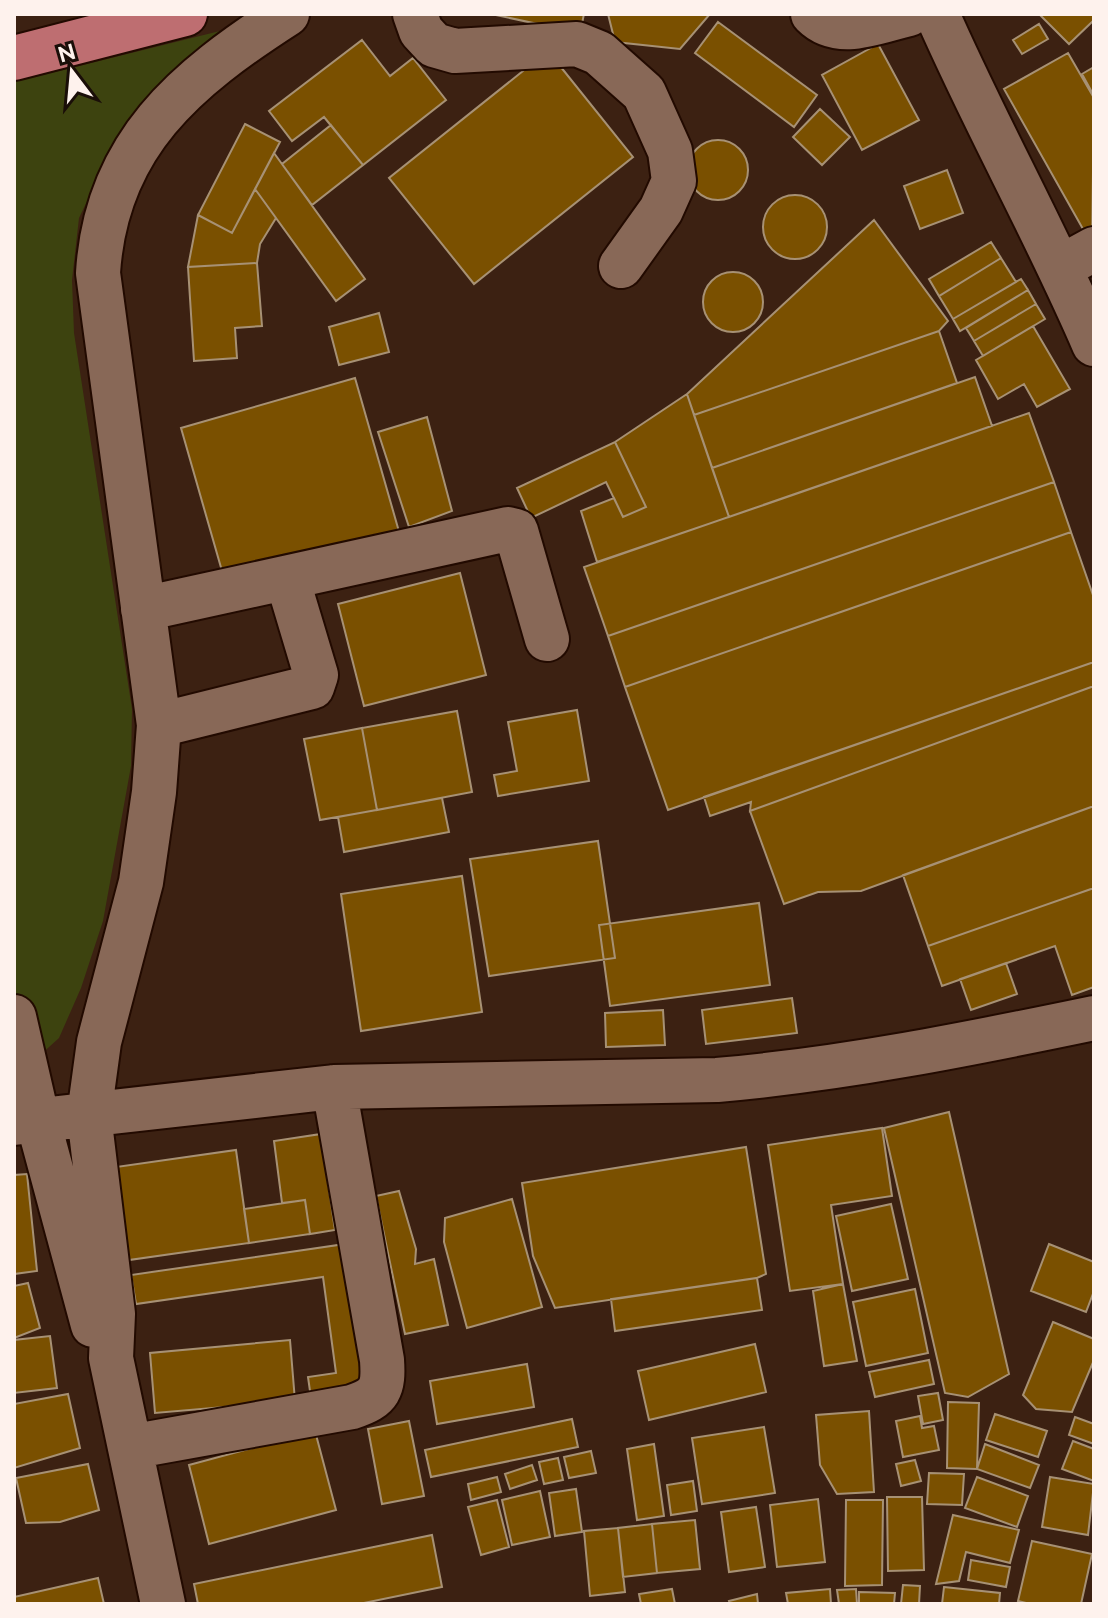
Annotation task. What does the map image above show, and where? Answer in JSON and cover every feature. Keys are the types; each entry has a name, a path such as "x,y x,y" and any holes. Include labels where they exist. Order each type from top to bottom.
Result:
{"highway":[{"path":"14,58 185,14"}],"street":[{"path":"163,1604 111,1358 113,1314 89,1115 99,1042 141,882 154,792 159,725 98,273 105,220 121,177 142,141 171,102 192,81 287,14"},
{"path":"415,14 421,31 434,45 455,51 577,44 599,53 644,93 670,151 674,181 661,210 621,266"},
{"path":"813,14 836,28 850,28 909,14"},
{"path":"937,14 966,80 1077,258 1094,344"},
{"path":"143,609 508,529 516,531 547,639"},
{"path":"159,725 312,687 316,675 287,578"},
{"path":"14,1017 26,1122 95,1333 111,1358"},
{"path":"26,1122 334,1087 746,1077 918,1054 1094,1018"},
{"path":"130,1447 352,1407 370,1401 380,1391 382,1360 334,1087"}],"green space":[{"path":"232,28 103,168 79,218 72,280 74,333 132,709 131,766 103,921 81,988 59,1038 28,1066 14,981 14,82"}],"building":[{"path":"491,14 584,14 580,33"},
{"path":"608,14 710,14 680,49 615,42"},
{"path":"1039,14 1094,14 1094,20 1069,44"},
{"path":"718,22 817,95 794,127 695,53"},
{"path":"1039,24 1048,39 1022,54 1013,40"},
{"path":"362,40 390,76 413,58 446,100 363,165 324,117 292,141 269,111"},
{"path":"878,44 919,120 862,150 822,75"},
{"path":"548,51 633,157 474,284 389,178"},
{"path":"1068,53 1094,98 1092,245 1004,89"},
{"path":"1094,67 1094,96 1082,74"},
{"path":"820,109 850,137 822,165 793,137"},
{"path":"245,124 280,142 232,233 198,215"},
{"path":"331,125 363,165 312,205 282,164"},
{"path":"718,140 729,142 739,149 746,159 746,181 739,191 729,198 718,200 707,198 697,191 690,181 688,170 690,159 697,149 707,142"},
{"path":"274,153 365,279 336,301 255,189"},
{"path":"947,170 963,213 920,229 904,186"},
{"path":"255,189 276,218 260,244 257,263 188,267 198,215 232,233"},
{"path":"789,195 801,195 818,204 825,215 825,239 818,250 801,259 789,259 777,254 768,245 763,233 763,221 768,209 777,200"},
{"path":"874,220 948,321 939,331 694,415 687,394"},
{"path":"991,242 1001,258 939,296 929,279"},
{"path":"1001,258 1016,282 953,319 939,296"},
{"path":"257,263 262,326 235,328 237,358 194,361 188,267"},
{"path":"733,272 745,274 754,281 761,290 761,314 754,323 745,330 733,332 721,330 712,323 705,314 703,302 705,290 712,281 721,274"},
{"path":"1021,279 1028,290 960,331 953,319"},
{"path":"1028,290 1036,304 974,341 966,328"},
{"path":"1036,304 1045,319 983,356 974,341"},
{"path":"379,313 389,352 339,365 329,327"},
{"path":"1033,326 1070,389 1037,407 1024,384 998,399 976,360"},
{"path":"939,331 957,383 712,468 694,415"},
{"path":"975,377 992,426 729,517 712,468"},
{"path":"355,378 400,535 226,585 181,428"},
{"path":"687,394 729,517 597,562 581,511 614,498 623,517 646,507 615,442"},
{"path":"1029,413 1054,482 608,636 584,567"},
{"path":"427,417 452,511 409,527 378,432"},
{"path":"615,442 646,507 623,517 606,482 531,518 517,488"},
{"path":"1054,482 1071,532 625,687 608,636"},
{"path":"1071,532 1094,598 1094,662 668,810 625,687"},
{"path":"460,573 486,675 364,706 338,604"},
{"path":"1094,662 1094,686 750,811 751,802 710,816 704,797"},
{"path":"1094,686 1094,806 861,891 818,892 784,904 750,811"},
{"path":"577,710 589,781 498,796 494,775 517,771 508,722"},
{"path":"457,711 472,792 377,810 362,728"},
{"path":"362,728 377,810 320,820 304,739"},
{"path":"442,798 449,832 344,852 338,817"},
{"path":"1094,806 1094,888 928,946 903,875"},
{"path":"598,841 615,958 489,976 470,859"},
{"path":"462,876 482,1012 361,1031 341,894"},
{"path":"1094,888 1094,987 1072,995 1055,946 942,986 928,946"},
{"path":"759,903 770,985 610,1006 599,925"},
{"path":"1006,963 1017,994 971,1010 960,979"},
{"path":"792,998 797,1033 706,1044 702,1010"},
{"path":"663,1010 665,1045 606,1047 605,1013"},
{"path":"949,1112 1009,1374 968,1397 945,1393 884,1128"},
{"path":"882,1128 892,1196 831,1205 843,1284 790,1291 768,1145"},
{"path":"321,1134 335,1230 310,1234 305,1200 282,1203 274,1141"},
{"path":"746,1147 766,1274 757,1278 555,1308 533,1256 522,1183"},
{"path":"236,1150 249,1243 129,1260 116,1167"},
{"path":"27,1174 37,1271 14,1274 14,1175"},
{"path":"399,1191 416,1249 415,1264 434,1259 448,1325 405,1334 376,1196"},
{"path":"512,1199 542,1307 467,1328 444,1242 445,1218"},
{"path":"305,1200 310,1234 249,1243 244,1209"},
{"path":"891,1204 908,1279 852,1291 836,1216"},
{"path":"352,1243 373,1389 311,1398 308,1377 336,1373 323,1277 136,1304 131,1275"},
{"path":"1049,1244 1094,1262 1094,1291 1086,1312 1031,1291"},
{"path":"757,1278 762,1310 615,1331 611,1299"},
{"path":"28,1283 40,1328 14,1338 14,1286"},
{"path":"843,1284 857,1361 824,1366 813,1291"},
{"path":"915,1289 928,1353 866,1366 853,1302"},
{"path":"1053,1322 1094,1339 1094,1360 1072,1412 1036,1409 1023,1395"},
{"path":"50,1336 57,1388 14,1393 14,1340"},
{"path":"290,1340 295,1401 155,1413 150,1353"},
{"path":"755,1344 766,1392 649,1420 638,1371"},
{"path":"929,1360 934,1384 875,1397 869,1372"},
{"path":"527,1364 534,1407 437,1424 430,1381"},
{"path":"938,1393 943,1420 923,1424 918,1396"},
{"path":"68,1394 80,1448 14,1468 14,1404"},
{"path":"948,1402 979,1403 977,1469 947,1468"},
{"path":"869,1411 874,1492 837,1494 820,1465 816,1415"},
{"path":"995,1414 1047,1431 1038,1457 986,1440"},
{"path":"920,1416 922,1428 934,1426 939,1450 903,1457 896,1421"},
{"path":"1075,1417 1094,1424 1094,1444 1069,1435"},
{"path":"572,1419 578,1447 431,1477 425,1450"},
{"path":"409,1421 424,1496 382,1504 368,1429"},
{"path":"764,1427 775,1493 702,1504 692,1438"},
{"path":"315,1431 336,1510 209,1544 189,1465"},
{"path":"1073,1441 1094,1449 1094,1481 1062,1469"},
{"path":"654,1444 664,1516 637,1520 627,1449"},
{"path":"985,1444 1039,1465 1030,1488 977,1469"},
{"path":"591,1451 596,1473 569,1478 564,1457"},
{"path":"558,1458 563,1480 544,1484 539,1462"},
{"path":"915,1460 921,1481 901,1486 896,1464"},
{"path":"88,1464 99,1510 60,1522 26,1523 16,1478"},
{"path":"532,1465 537,1480 510,1489 505,1474"},
{"path":"929,1473 964,1474 962,1505 927,1504"},
{"path":"497,1477 501,1492 471,1500 468,1484"},
{"path":"977,1477 1028,1496 1017,1527 965,1508"},
{"path":"1050,1477 1094,1484 1088,1535 1042,1527"},
{"path":"693,1481 697,1511 671,1515 667,1485"},
{"path":"576,1489 582,1532 555,1536 549,1493"},
{"path":"540,1491 550,1537 512,1545 502,1500"},
{"path":"887,1497 922,1497 924,1570 888,1571"},
{"path":"818,1499 825,1562 777,1567 770,1505"},
{"path":"497,1500 509,1547 481,1555 468,1507"},
{"path":"846,1500 883,1500 882,1585 845,1586"},
{"path":"756,1507 765,1567 729,1572 721,1512"},
{"path":"953,1515 1019,1530 1010,1563 966,1552 959,1581 936,1584"},
{"path":"695,1520 700,1569 657,1573 652,1524"},
{"path":"652,1524 657,1573 623,1577 618,1528"},
{"path":"618,1528 625,1592 590,1596 584,1531"},
{"path":"432,1535 442,1587 359,1604 198,1604 194,1584"},
{"path":"1032,1541 1092,1554 1081,1604 1030,1604 1018,1601"},
{"path":"971,1560 1010,1567 1006,1587 968,1580"},
{"path":"98,1578 104,1604 14,1604 14,1597"},
{"path":"903,1585 920,1586 919,1604 901,1604"},
{"path":"944,1587 1000,1593 999,1604 942,1604"},
{"path":"672,1589 675,1604 641,1604 639,1594"},
{"path":"830,1589 831,1604 788,1604 786,1593"},
{"path":"856,1589 857,1604 839,1604 837,1590"},
{"path":"859,1592 895,1593 894,1604 859,1604"},
{"path":"757,1594 758,1604 730,1604 729,1601"}]}
